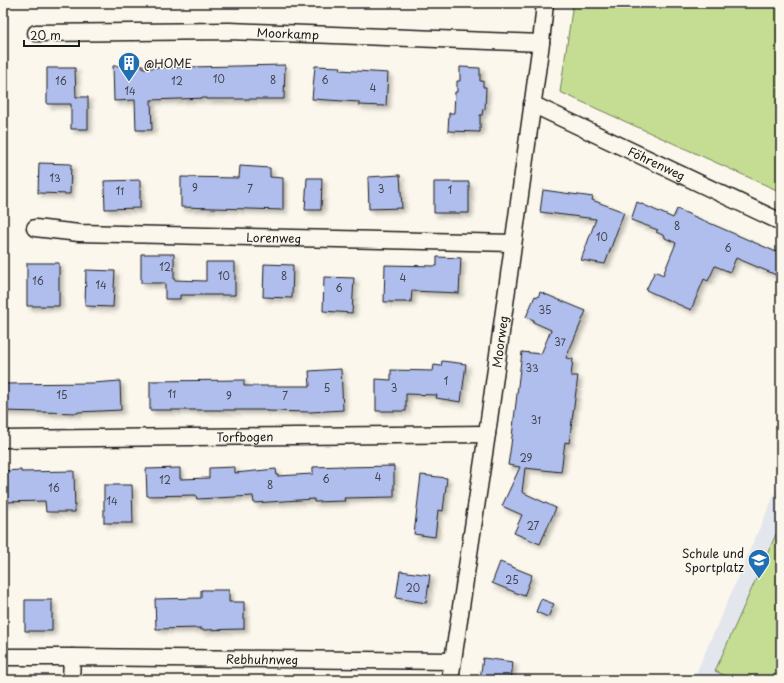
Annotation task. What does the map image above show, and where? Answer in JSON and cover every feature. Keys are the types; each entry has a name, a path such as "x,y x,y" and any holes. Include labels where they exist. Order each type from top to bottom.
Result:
{"street":[{"name":"Moorweg","path":"450,680 487,434 541,43 545,3"},
{"name":"Moorkamp","path":"36,33 229,31 541,43"},
{"name":"Föhrenweg","path":"532,104 781,222"},
{"name":"Lorenweg","path":"35,228 79,233 513,243"},
{"name":"Torfbogen","path":"3,439 487,434"},
{"name":"Rebhuhnweg","path":"3,657 452,661"},
{"path":"72,657 72,680"}],"shaded area":[{"name":"Schule und Sportplatz","path":"781,479 781,680 693,680"}],"green space":[{"path":"573,3 781,3 781,192 560,92"},
{"name":"Schule und Sportplatz","path":"781,523 781,680 735,680 715,671"}],"building":[{"path":"143,65 143,68 285,65 284,99 206,98 151,100 152,130 136,130 135,100 114,101 113,66"},
{"path":"315,66 341,67 340,70 388,73 386,106 359,105 359,102 312,99"},
{"path":"460,67 480,68 480,81 483,81 483,87 486,87 485,110 483,109 482,115 480,115 480,132 448,131 449,113 454,113 457,81 460,81"},
{"path":"47,68 75,68 76,97 88,97 88,129 71,129 71,104 47,104"},
{"path":"39,163 71,164 70,194 38,193"},
{"path":"240,166 270,168 270,177 283,178 283,210 181,207 181,177 239,178"},
{"path":"400,175 402,208 369,209 368,177"},
{"path":"307,178 322,178 321,210 305,210"},
{"path":"140,180 140,208 105,209 104,181"},
{"path":"434,182 469,182 469,213 434,213"},
{"path":"543,190 593,197 592,200 624,212 605,264 581,260 596,219 540,212"},
{"path":"637,202 673,218 677,209 781,254 781,277 736,258 730,272 715,266 708,281 704,279 691,310 646,290 655,271 663,275 676,243 656,232 658,230 631,220"},
{"path":"141,254 174,254 174,280 206,281 206,262 235,262 235,295 180,295 180,299 165,299 165,283 141,283"},
{"path":"437,257 461,258 459,293 412,291 411,302 384,302 385,265 437,266"},
{"path":"27,263 59,263 59,306 27,306"},
{"path":"264,264 293,265 292,298 263,297"},
{"path":"86,270 115,271 113,307 85,306"},
{"path":"324,277 354,278 352,313 323,311"},
{"path":"540,292 586,311 566,358 573,359 571,376 578,376 569,443 565,442 561,472 525,468 522,492 556,508 540,544 514,533 522,515 502,506 520,467 508,465 522,352 541,354 551,330 533,322 534,320 526,317 535,296 538,297"},
{"path":"442,361 466,364 461,402 436,398 437,395 406,394 406,411 376,411 376,379 391,380 391,370 433,371 434,365 441,366"},
{"path":"341,369 343,410 311,412 266,410 150,410 150,381 244,380 244,386 310,386 309,371"},
{"path":"120,381 121,410 78,413 3,411 3,384 93,383"},
{"path":"394,466 394,497 344,498 345,501 314,502 314,499 254,503 253,496 197,499 196,495 147,496 146,469 180,468 180,479 209,478 209,468 235,467 235,473 276,469 277,476 313,474 313,467"},
{"path":"21,470 21,472 74,471 75,512 46,512 45,501 3,502 3,471"},
{"path":"421,475 447,478 443,511 438,510 435,537 414,534"},
{"path":"104,485 132,485 133,523 104,523"},
{"path":"500,562 532,575 524,596 492,583"},
{"path":"400,571 430,575 426,603 396,598"},
{"path":"201,590 229,590 229,602 244,602 244,629 156,629 155,599 201,598"},
{"path":"541,599 554,604 548,617 536,612"},
{"path":"25,600 52,600 52,631 25,631"},
{"path":"483,658 513,662 511,680 480,679"}],"place":[{"name":"@HOME","path":"129,82"},
{"name":"Schule und Sportplatz","path":"759,580"}]}
